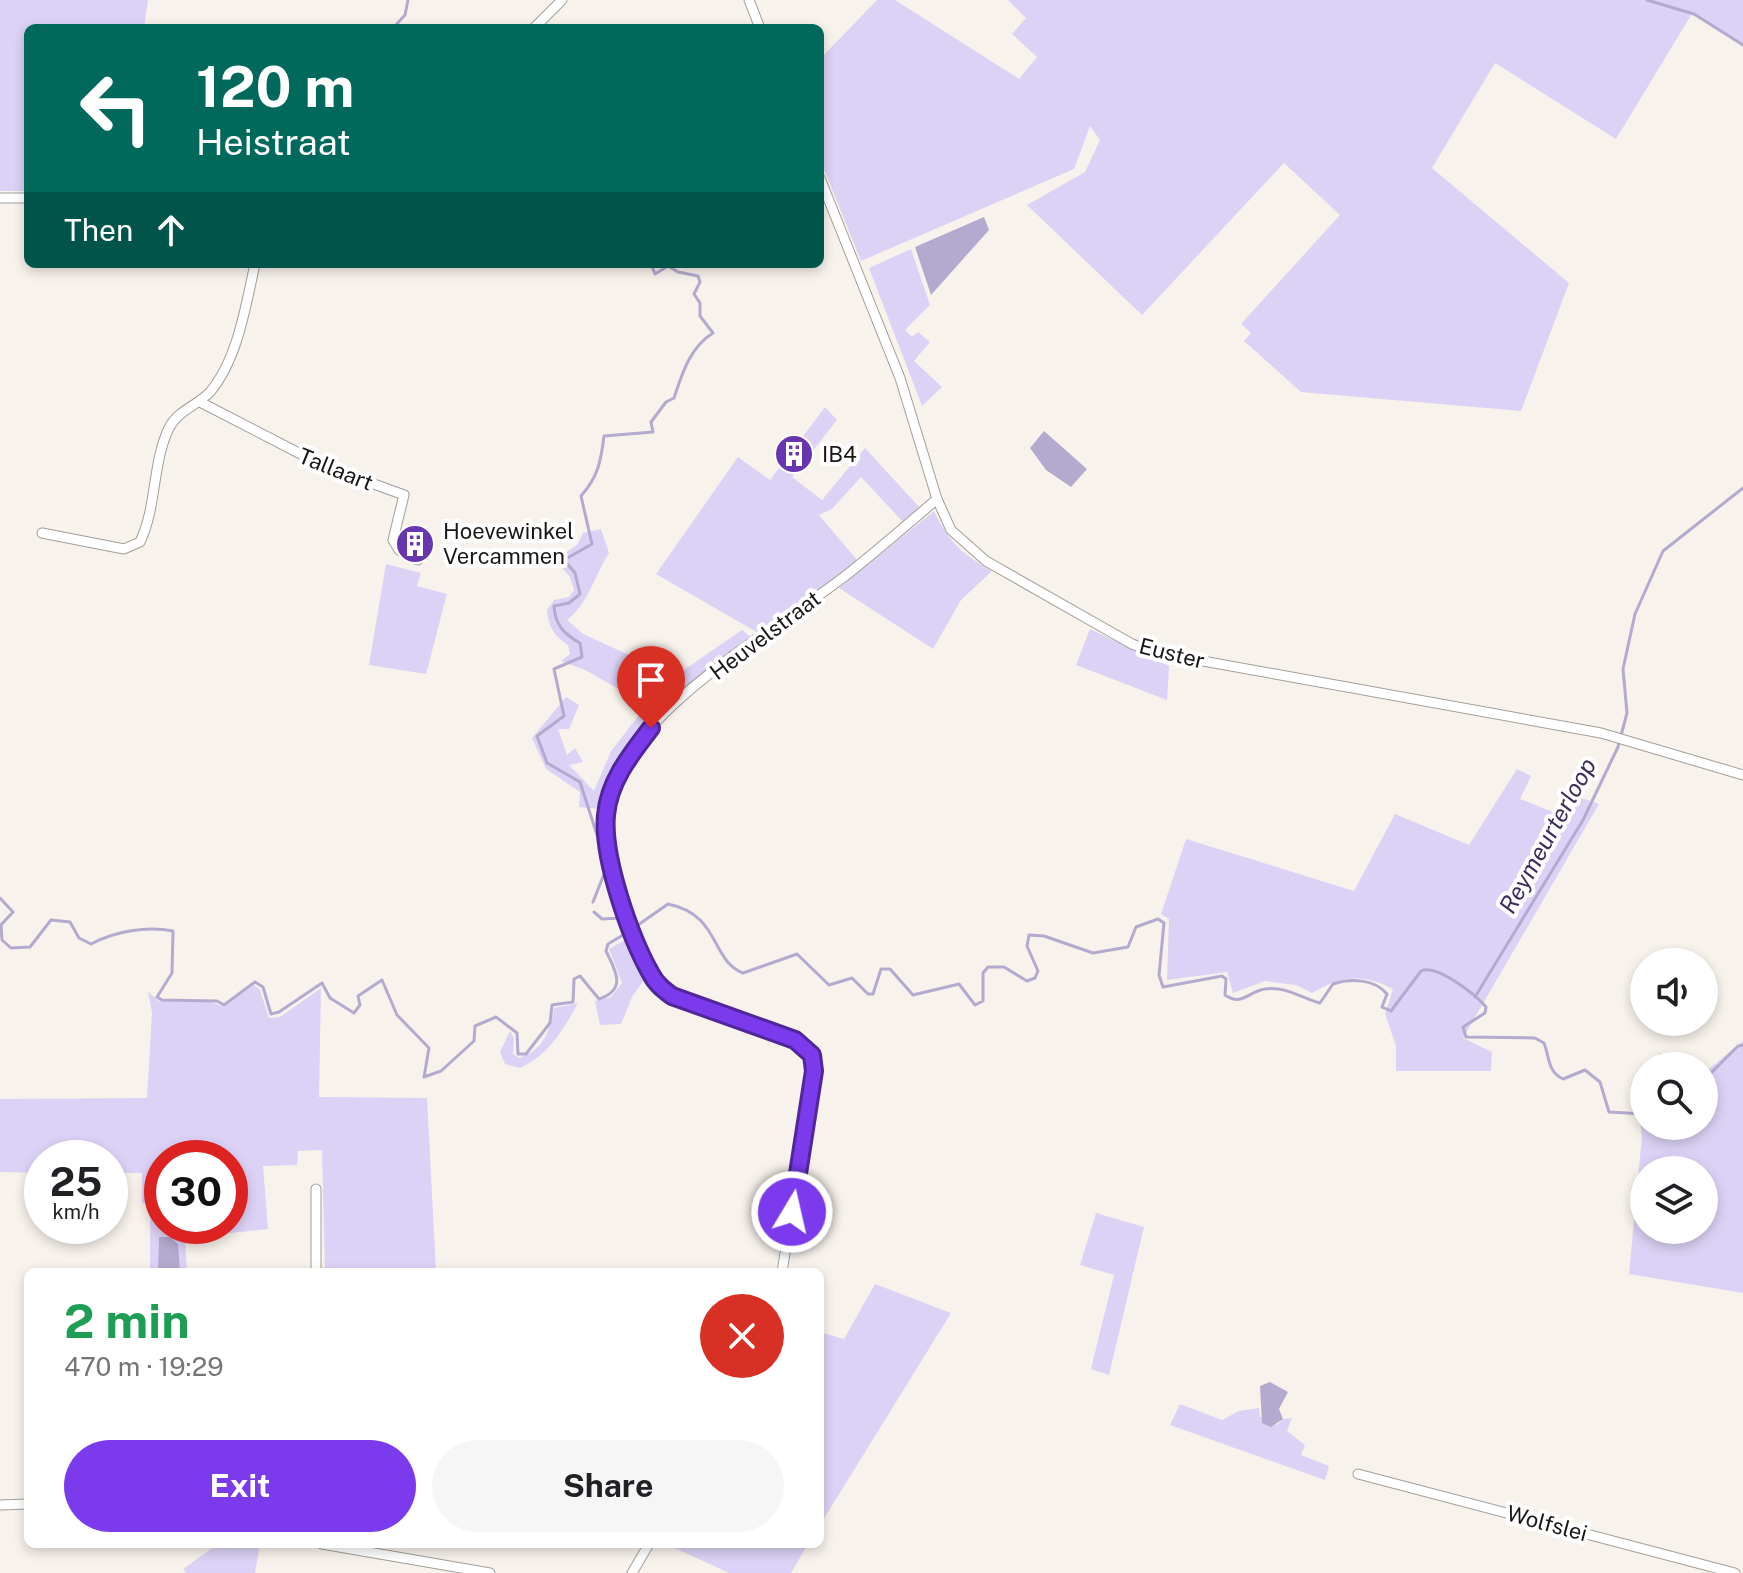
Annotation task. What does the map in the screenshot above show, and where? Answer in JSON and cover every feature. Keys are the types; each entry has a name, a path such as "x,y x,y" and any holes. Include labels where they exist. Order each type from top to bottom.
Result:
{"street":[{"path":"538,24 562,0"},
{"path":"749,0 758,24"},
{"name":"Euster","path":"824,188 900,378 937,499 951,530 986,561 1153,652 1601,733 1743,775"},
{"path":"0,198 24,198"},
{"path":"42,533 133,548 145,532 169,429 181,412 200,402 218,381 245,309 254,268"},
{"name":"Tallaart","path":"200,402 322,465 404,495 393,540 399,550 418,560"},
{"name":"Heuvelstraat","path":"783,1268 814,1071 812,1055 795,1040 672,996 650,973 617,884 606,825 611,790 630,756 668,709 849,573 937,499"},
{"path":"316,1189 316,1268"},
{"name":"Wolfslei","path":"1358,1474 1735,1573"},
{"path":"0,1505 24,1504"},
{"path":"345,1548 490,1573"},
{"path":"632,1573 647,1548"}],"shaded area":[{"path":"0,0 148,0 145,24 24,24 24,191 0,191"},
{"path":"877,0 895,0 1019,79 1037,57 1012,34 1026,18 1008,0 1743,0 1743,46 1693,12 1616,139 1495,63 1432,168 1569,283 1521,411 1301,392 1244,341 1251,333 1241,324 1340,215 1284,163 1142,315 1027,205 1085,172 1100,140 1090,126 1074,169 861,261 824,169 824,55"},
{"path":"984,217 989,230 931,295 915,247"},
{"path":"911,249 930,305 905,330 912,337 918,332 930,342 914,361 942,387 922,406 869,268"},
{"path":"825,407 837,420 792,477 822,500 865,448 920,508 903,522 861,477 832,509 819,515 858,561 760,634 656,574 738,457 770,480"},
{"path":"1044,431 1087,469 1071,487 1046,470 1030,448"},
{"path":"934,511 957,546 992,571 961,600 933,649 839,588"},
{"path":"601,529 609,553 586,598 567,620 583,634 675,676 742,630 752,638 683,692 641,733 609,782 600,809 579,807 580,792 546,769 532,738 566,697 579,705 569,729 558,729 567,755 575,748 583,762 569,765 594,791 611,751 647,705 585,670 561,661 570,654 568,645 555,634 549,621 547,610 554,600 569,597 574,590 570,577 559,564 562,555 577,545 583,533"},
{"path":"386,564 421,573 417,586 447,594 426,674 369,665"},
{"path":"1090,629 1169,666 1167,700 1076,665"},
{"path":"1517,769 1531,776 1520,799 1563,816 1573,795 1599,804 1463,1038 1492,1052 1491,1071 1396,1071 1396,1046 1385,1014 1393,989 1371,980 1342,980 1312,993 1296,985 1265,981 1233,993 1227,972 1167,980 1169,919 1161,914 1186,839 1354,891 1395,814 1469,845"},
{"path":"630,937 646,977 632,997 621,1024 600,1025 595,1001 611,997 622,983 609,949"},
{"path":"254,985 260,990 269,1018 280,1017 321,988 319,1097 427,1098 436,1268 325,1268 322,1150 298,1151 297,1165 263,1166 268,1229 248,1231 248,1140 144,1140 144,1203 142,1173 128,1173 128,1140 24,1140 24,1173 0,1172 0,1099 147,1098 152,1013 148,992 159,1001 211,1002 224,1007"},
{"path":"578,1003 561,1032 539,1056 520,1068 505,1064 500,1052 510,1031 514,1038 513,1054 519,1058 527,1055 544,1039 554,1008"},
{"path":"1743,1041 1743,1293 1629,1274 1632,1244 1718,1244 1718,1156 1640,1156 1642,1140 1718,1140 1718,1062"},
{"path":"1096,1213 1144,1227 1109,1375 1091,1369 1114,1275 1080,1265"},
{"path":"150,1244 185,1244 187,1268 150,1268"},
{"path":"159,1244 178,1244 180,1268 158,1268"},
{"path":"875,1284 951,1313 824,1519 824,1333 844,1339"},
{"path":"1270,1382 1288,1392 1279,1409 1283,1419 1271,1427 1262,1423 1260,1386"},
{"path":"1180,1404 1222,1420 1239,1411 1259,1408 1260,1417 1277,1425 1283,1419 1292,1418 1287,1431 1305,1445 1301,1455 1329,1466 1325,1480 1170,1425"},
{"path":"212,1548 259,1548 255,1573 186,1573 183,1569"},
{"path":"675,1548 806,1548 791,1573 729,1573"}],"waterway":[{"path":"397,24 405,15 408,0"},
{"name":"Reymeurterloop","path":"1647,0 1694,14 1743,45"},
{"path":"653,268 655,274 665,268"},
{"path":"593,902 606,869 602,842 580,782 547,763 537,736 564,716 554,669 582,657 580,643 561,628 554,606 569,603 580,594 575,573 564,560 592,544 581,496 598,468 604,436 653,432 651,422 666,402 674,398 693,353 713,333 700,316 700,303 694,294 700,282 698,276 671,268"},
{"name":"Reymeurterloop","path":"1475,997 1583,820 1618,747 1627,713 1623,669 1635,614 1663,551 1743,488"},
{"path":"0,898 13,912 1,925 2,940 11,948 30,947 51,920 70,922 79,938 91,944 131,931 173,931 172,973 157,997 162,1000 217,1001 224,1005 255,982 263,987 271,1014 279,1012 322,983 330,998 354,1013 360,1005 358,996 382,980 397,1015 429,1048 424,1077 441,1071 474,1041 475,1026 496,1017 517,1033 518,1054 526,1054 550,1023 552,1005 573,1002 574,979 580,976 599,999 614,990 617,978 606,951 608,944 628,932 621,918 602,919 594,912"},
{"path":"638,925 668,904 697,918 732,967 743,973 797,954 829,985 852,978 868,994 873,994 881,969 890,969 913,995 959,984 975,1005 983,1001 983,973 988,967 1004,967 1027,981 1035,978 1038,971 1027,946 1029,935 1044,936 1093,953 1128,947 1136,927 1158,919 1164,923 1159,975 1163,987 1222,976 1226,979 1225,995 1231,998 1241,999 1259,990 1273,989 1320,1003 1333,984 1362,981 1376,985 1387,994 1382,1007 1391,1011 1421,971 1428,970 1446,976 1465,988 1486,1007 1485,1013 1463,1027 1466,1037 1535,1038 1544,1043 1558,1076 1563,1079 1585,1070 1600,1082 1609,1112 1630,1113"},
{"path":"1718,1066 1738,1046 1743,1045"}],"place":[{"name":"IB4","path":"794,454"},
{"name":"Hoevewinkel Vercammen","path":"415,544"}],"route":[{"path":"651,728 623,766 611,790 606,836 617,884 650,973 662,988 672,996 795,1040 806,1045 812,1055 814,1071 792,1212"}]}
